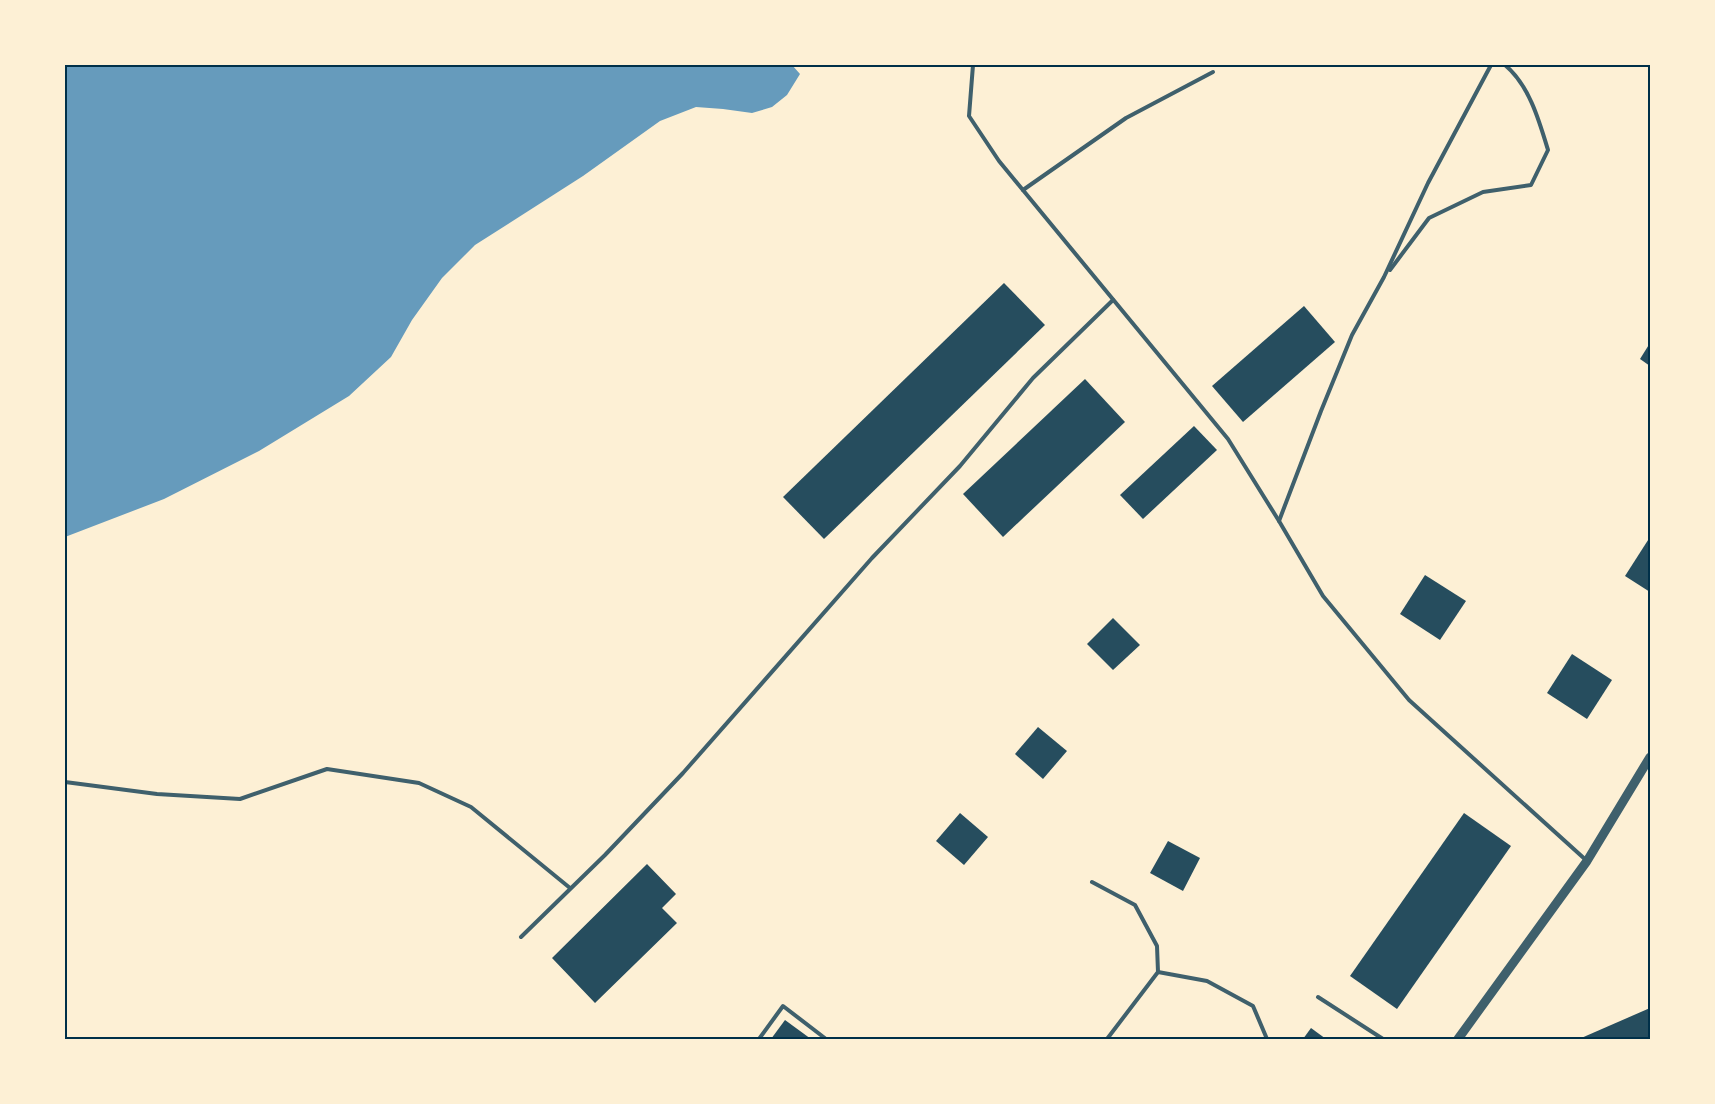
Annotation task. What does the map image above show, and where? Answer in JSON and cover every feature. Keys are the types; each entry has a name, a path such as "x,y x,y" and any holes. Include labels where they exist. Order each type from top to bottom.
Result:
{"street":[{"path":"1458,1039 1587,861 1650,757"}],"lane":[{"path":"973,65 969,116 999,160 1023,190 1228,439 1279,521 1322,596 1409,700 1587,861"},
{"path":"1279,521 1352,335 1384,278 1428,183 1491,65"},
{"path":"1384,278 1429,218 1484,192 1531,185 1548,150 1534,105 1505,65"},
{"path":"1023,190 1126,118 1213,72"},
{"path":"521,937 683,773 872,558 960,466 1033,378 1113,300"},
{"path":"65,782 157,794 240,799 327,769 419,784 470,807 570,888"},
{"path":"1092,882 1134,905 1157,946 1158,972 1107,1039"},
{"path":"1158,972 1207,981 1253,1006 1268,1039"},
{"path":"1318,997 1382,1039"},
{"path":"759,1039 783,1006 826,1039"}],"water":[{"path":"65,65 792,65 800,74 787,95 772,107 752,113 696,107 660,121 583,176 475,245 442,278 412,320 391,357 349,396 259,451 164,499 65,537"}],"building":[{"path":"1004,283 1045,325 824,539 783,497"},
{"path":"1304,306 1335,342 1243,422 1212,386"},
{"path":"1650,343 1650,366 1640,359"},
{"path":"1085,379 1125,422 1003,537 963,494"},
{"path":"1194,426 1217,450 1143,519 1120,495"},
{"path":"1650,537 1650,592 1625,576"},
{"path":"1425,575 1466,601 1440,640 1400,614"},
{"path":"1113,618 1140,645 1113,670 1087,644"},
{"path":"1572,654 1612,680 1587,719 1547,693"},
{"path":"1038,727 1067,751 1043,779 1015,754"},
{"path":"960,813 988,837 964,865 936,841"},
{"path":"1464,813 1511,846 1397,1009 1350,976"},
{"path":"1168,841 1200,858 1183,891 1150,873"},
{"path":"647,864 676,894 662,908 677,923 595,1003 552,958"},
{"path":"1650,1008 1650,1039 1579,1039"},
{"path":"785,1020 811,1039 771,1039"},
{"path":"1311,1028 1326,1039 1303,1039"}]}
